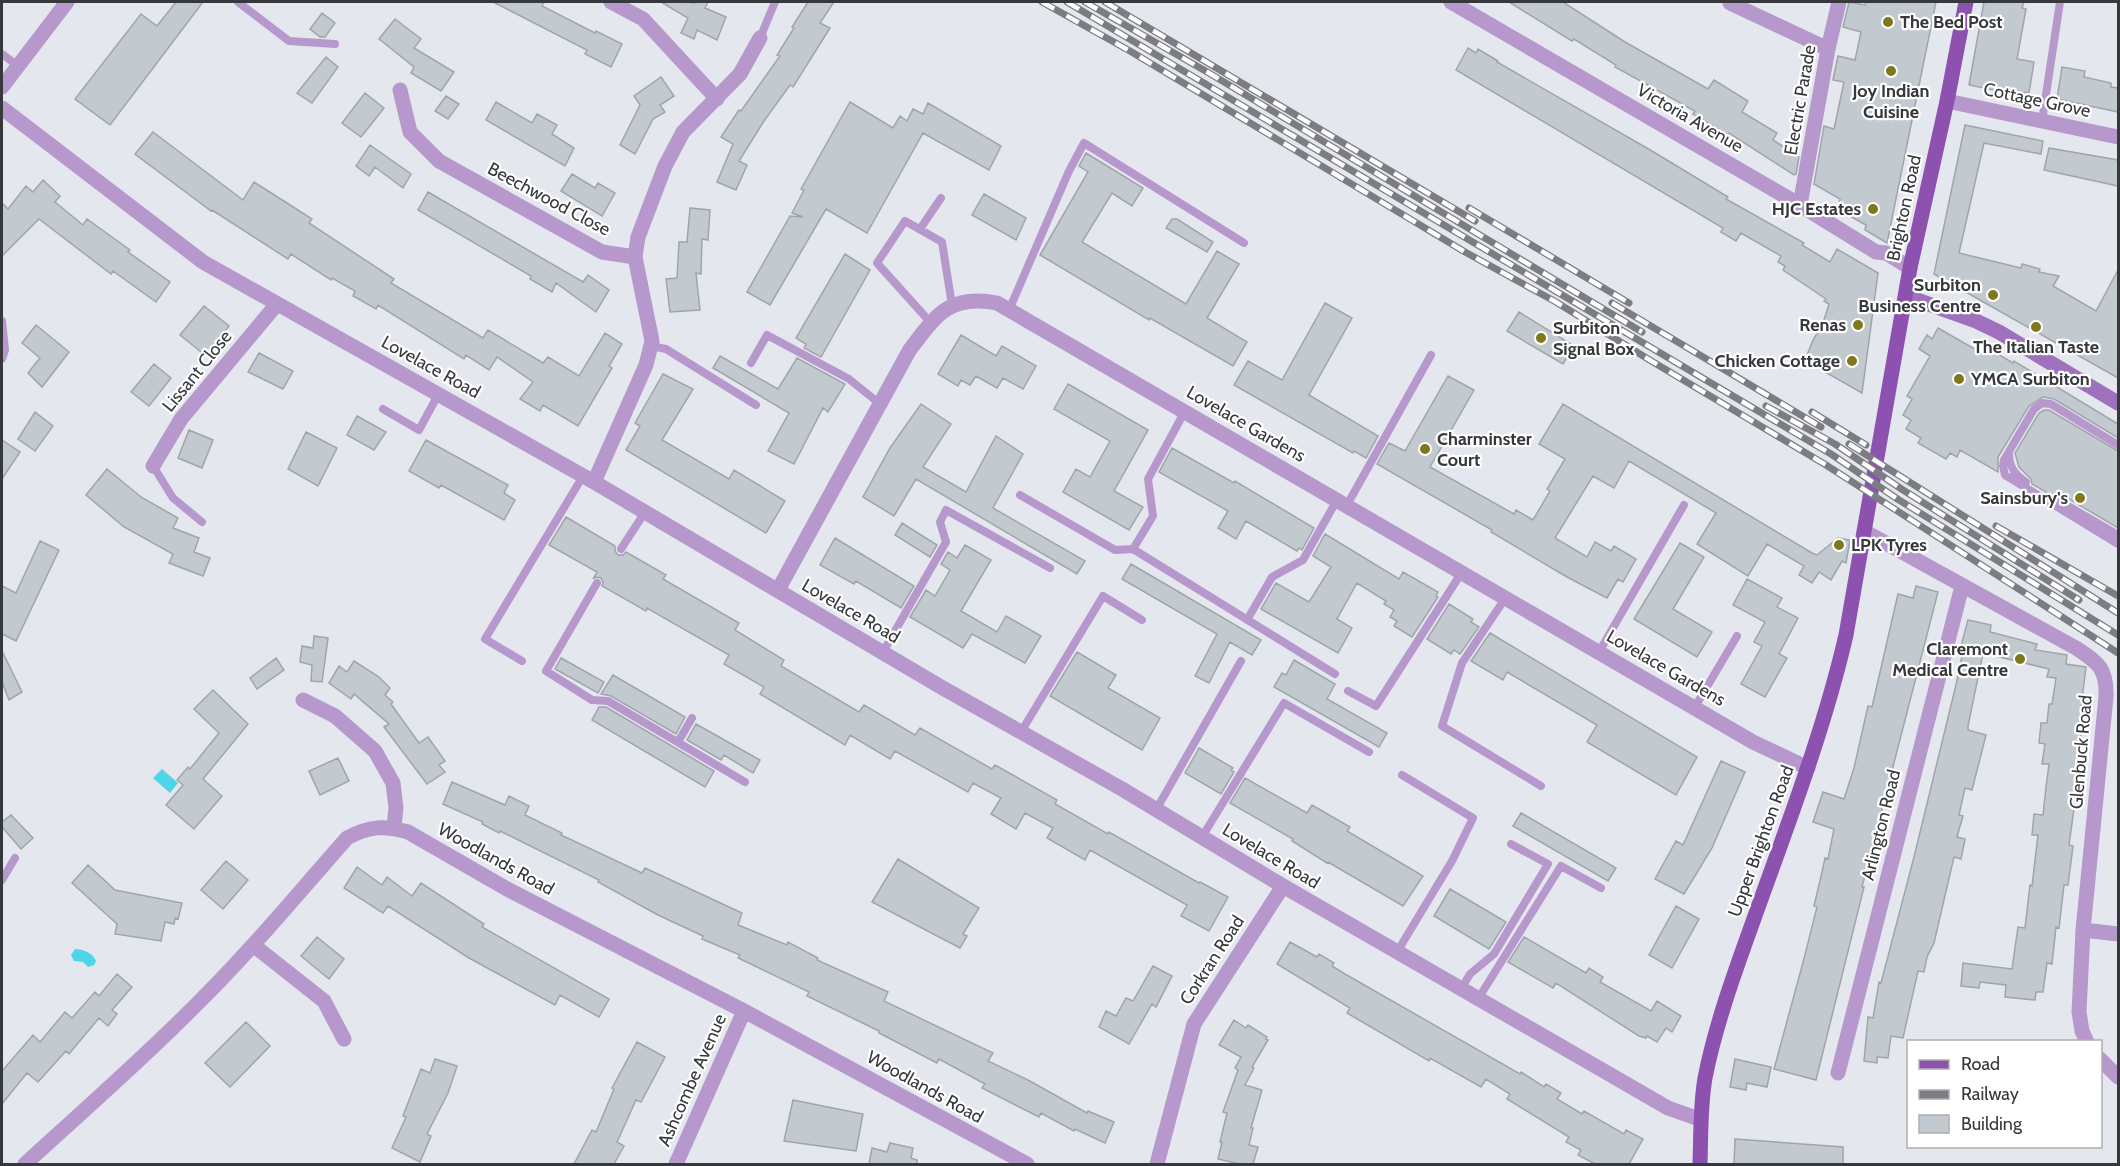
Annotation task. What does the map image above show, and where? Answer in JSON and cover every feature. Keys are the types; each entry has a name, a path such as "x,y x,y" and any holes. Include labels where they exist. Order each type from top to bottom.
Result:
{"main road":[{"name":"Brighton Road","path":"1864,531 1910,268 1947,101 1966,2"},
{"path":"1906,296 1976,321 1999,332 2118,403"},
{"name":"Upper Brighton Road","path":"1700,1164 1699,1119 1705,1078 1715,1039 1742,951 1808,768 1842,656 1864,531"}],"street":[{"path":"2,87 67,2"},
{"path":"611,2 643,19 717,99"},
{"name":"Victoria Avenue","path":"1450,2 1800,205 1876,252 1886,254 1910,268"},
{"name":"Electric Parade","path":"1800,205 1828,49 1839,2"},
{"path":"1730,3 1828,49"},
{"path":"589,479 646,365 651,346 652,341 635,257 638,237 665,166 683,132 740,74 760,38"},
{"name":"Beechwood Close","path":"400,90 410,132 439,162 602,252 635,257"},
{"name":"Cottage Grove","path":"1947,101 2118,137"},
{"name":"Lovelace Road","path":"2,108 203,262 589,479 1283,886 1668,1108 1699,1119"},
{"name":"Lovelace Gardens","path":"952,305 977,300 997,303 1754,742 1808,768"},
{"name":"Lissant Close","path":"153,466 181,419 277,304"},
{"path":"778,590 909,351 931,323 952,305"},
{"name":"Glenbuck Road","path":"1864,531 2076,648 2095,660 2103,670 2106,697 2083,930 2079,1012 2082,1032 2086,1040"},
{"name":"Arlington Road","path":"1838,1073 1962,586"},
{"path":"303,700 335,716 375,751 393,783 396,808 394,827"},
{"name":"Woodlands Road","path":"26,1164 132,1065 253,945 347,838 362,830 378,826 394,827 408,832 507,889 744,1011 1027,1164"},
{"name":"Corkran Road","path":"1157,1164 1194,1024 1283,886"},
{"path":"2083,930 2118,934"},
{"path":"253,945 324,1001 344,1039"},
{"name":"Ashcombe Avenue","path":"676,1164 744,1011"},
{"path":"2102,1061 2118,1077"}],"lane":[{"path":"238,2 289,41 335,44"},
{"path":"760,38 775,2"},
{"path":"2042,121 2060,2"},
{"path":"2,54 18,66"},
{"path":"1009,310 1084,143 1244,243"},
{"path":"920,230 941,198"},
{"path":"931,323 877,264 905,220 942,242 952,305"},
{"path":"2,321 5,350 2,359"},
{"path":"751,363 767,335 849,379 880,404"},
{"path":"651,346 666,349 756,405"},
{"path":"1247,620 1272,577 1303,560 1342,502 1431,355"},
{"path":"383,410 419,430 439,393"},
{"path":"2118,445 2051,404 2042,403 2034,409 2004,460 2003,466 2005,475 2118,544"},
{"path":"1133,549 1153,516 1148,479 1185,411"},
{"path":"2014,443 2008,453 2009,463 2021,479 2118,535"},
{"path":"153,466 173,498 202,522"},
{"path":"522,661 485,639 589,479"},
{"path":"1020,495 1115,550 1133,549 1335,674"},
{"path":"1599,652 1684,505"},
{"path":"883,652 946,542 940,522 946,510 1050,568"},
{"path":"621,549 645,512"},
{"path":"1348,690 1376,706 1462,572"},
{"path":"597,583 546,671 592,700 608,701 745,782"},
{"path":"1021,732 1103,596 1142,620"},
{"path":"1506,597 1462,663 1442,726 1541,786"},
{"path":"1695,707 1737,636"},
{"path":"1156,810 1241,661"},
{"path":"1202,837 1284,703 1369,752"},
{"path":"678,742 692,718"},
{"path":"1397,952 1452,861 1473,818 1402,775"},
{"path":"1461,989 1470,974 1494,954 1548,864 1511,844"},
{"path":"2,880 15,858"},
{"path":"1478,999 1561,866 1601,888"}],"water":[{"path":"162,769 178,783 170,793 153,778"},
{"path":"75,949 84,951 95,958 94,965 88,967 83,962 74,961 71,955"}],"building":[{"path":"176,2 203,2 110,125 75,99 141,14 157,26"},
{"path":"493,2 544,2 542,6 622,44 611,67 585,54 587,50"},
{"path":"661,2 708,2 705,8 726,17 717,40 697,30 694,39 681,33 688,18"},
{"path":"808,2 834,2 820,23 830,28 793,87 790,85 739,161 747,165 736,190 717,182 733,144 721,137 780,56 777,55"},
{"path":"1509,2 1563,2 1625,42 1708,89 1714,80 1748,101 1742,112 1777,133 1773,140 1799,157 1796,174 1794,175 1729,133 1728,135 1693,114 1695,111 1615,67 1616,65 1574,39 1572,41"},
{"path":"1849,2 1865,5 1866,2 1936,2 1887,243 1865,230 1866,225 1837,209 1840,199 1814,184 1824,126 1834,129 1844,82 1833,80 1838,56 1855,60 1861,32 1843,27"},
{"path":"1984,2 2024,2 2022,8 2026,9 2017,59 2034,62 2029,93 2008,90 2008,93 1969,85"},
{"path":"322,13 335,23 325,37 320,37 310,29"},
{"path":"395,19 421,39 414,48 454,72 441,91 411,73 414,67 379,39"},
{"path":"1468,48 1476,53 1478,49 1652,151 1728,197 1726,199 1804,243 1802,245 1830,262 1837,249 1878,273 1862,393 1825,372 1827,367 1807,355 1823,323 1829,304 1824,301 1826,299 1783,270 1785,266 1778,262 1781,256 1741,233 1736,241 1721,232 1723,228 1456,70"},
{"path":"326,57 338,67 312,103 297,93"},
{"path":"2062,67 2085,71 2084,77 2111,83 2111,87 2118,88 2118,112 2057,99"},
{"path":"661,77 674,96 660,105 665,112 653,119 635,154 620,145 640,105 634,96"},
{"path":"365,93 384,108 361,137 342,123"},
{"path":"446,96 459,104 448,119 435,111"},
{"path":"496,102 532,123 537,114 557,125 552,134 574,148 565,166 486,120"},
{"path":"850,102 893,128 900,116 907,121 913,109 923,114 928,103 1001,146 989,170 923,133 867,233 826,209 770,305 747,292 790,216 803,217 792,213 804,190 801,189"},
{"path":"1965,125 2043,141 2041,154 1984,143 1959,253 2021,268 2022,264 2040,269 2039,272 2059,276 2053,286 2096,311 2118,270 2118,378 1934,274"},
{"path":"153,132 243,200 254,182 312,219 309,223 394,279 391,283 483,338 488,330 543,363 548,357 579,376 605,333 622,344 609,366 612,368 578,426 543,405 540,411 520,399 533,382 497,357 489,370 466,355 464,359 378,305 376,309 353,296 355,291 332,278 331,280 291,254 288,259 211,211 135,154"},
{"path":"370,145 411,174 403,188 375,167 369,176 356,166"},
{"path":"2049,148 2118,160 2118,186 2044,170"},
{"path":"1086,153 1143,188 1132,206 1112,193 1082,242 1186,304 1217,251 1239,264 1207,318 1247,342 1233,366 1150,318 1149,320 1040,255 1088,172 1079,166"},
{"path":"572,174 595,188 598,183 615,193 602,216 561,191"},
{"path":"43,180 60,196 55,202 83,225 87,219 170,282 156,302 113,271 111,274 39,219 2,256 2,203 8,209 26,186 33,192"},
{"path":"428,192 583,282 588,275 609,290 596,312 556,283 552,292 530,279 531,276 418,210"},
{"path":"984,194 1026,218 1016,240 972,215"},
{"path":"690,208 710,210 708,240 702,239 701,274 696,273 700,310 670,312 666,279 677,278 679,242 687,242"},
{"path":"1172,219 1177,219 1213,242 1207,252 1166,228"},
{"path":"845,254 870,270 821,357 804,348 806,344 796,338"},
{"path":"1325,303 1352,318 1309,395 1378,436 1366,458 1354,451 1353,453 1234,385 1248,361 1282,380"},
{"path":"204,306 229,326 206,356 180,335"},
{"name":"Surbiton Signal Box","path":"1519,312 1574,346 1563,364 1507,331"},
{"path":"36,325 69,352 42,387 28,373 40,358 22,343"},
{"name":"YMCA Surbiton","path":"1938,328 1985,355 1989,349 2013,363 2014,361 2118,424 2118,438 2054,399 2043,397 2029,406 1998,457 1998,472 1960,450 1957,457 1950,453 1946,459 1918,443 1921,438 1906,429 1911,420 1903,415 1912,399 1907,396 1930,356 1919,349 1927,335 1932,339"},
{"path":"961,335 996,356 1002,346 1036,366 1023,389 1003,378 997,388 976,376 970,385 961,380 958,386 938,374"},
{"path":"259,353 293,371 283,389 248,372"},
{"path":"720,356 778,389 797,358 845,384 828,412 823,408 794,464 768,451 789,413 713,368"},
{"path":"154,364 171,378 149,406 131,392"},
{"path":"663,374 693,389 662,440 729,479 734,470 785,501 766,533 626,450 640,426 635,423"},
{"path":"1448,376 1474,390 1430,467 1514,514 1516,510 1533,520 1550,491 1547,489 1565,459 1539,444 1563,404 1812,553 1817,555 1838,538 1850,540 1846,563 1842,561 1831,580 1819,572 1812,583 1799,575 1804,566 1767,544 1748,576 1697,544 1716,513 1629,461 1614,488 1593,476 1555,538 1587,557 1595,542 1611,551 1614,546 1636,559 1623,582 1618,579 1607,598 1567,577 1491,532 1492,530 1377,464 1389,443 1405,451"},
{"path":"1068,384 1148,430 1114,491 1143,507 1129,530 1063,492 1076,469 1090,477 1110,441 1054,409"},
{"path":"921,404 951,424 923,467 966,492 996,436 1023,454 993,508 1085,561 1077,574 916,479 894,516 863,497 890,448"},
{"path":"2049,410 2118,451 2118,528 2059,493 2051,495 2032,484 2031,479 2019,467 2015,453 2039,413"},
{"path":"35,412 53,426 35,451 18,439"},
{"path":"357,416 386,432 374,450 347,435"},
{"path":"189,430 213,440 202,468 178,458"},
{"path":"306,432 337,448 318,486 288,469"},
{"path":"2,440 20,452 2,479"},
{"path":"426,440 508,485 504,493 515,500 504,520 441,485 439,488 409,471"},
{"path":"1172,448 1234,483 1235,481 1314,528 1302,550 1299,548 1297,551 1246,521 1236,539 1218,528 1228,511 1159,472"},
{"path":"107,469 141,497 178,518 173,528 199,538 194,552 210,558 203,576 169,563 173,554 124,527 86,495"},
{"path":"566,517 615,546 618,555 626,552 666,575 663,579 739,623 735,630 784,660 781,666 859,712 864,705 915,735 920,728 992,769 995,765 1057,800 1055,804 1228,897 1209,931 1181,916 1187,905 1090,850 1085,860 1047,838 1053,828 1025,813 1016,829 991,814 1001,798 973,783 968,792 895,751 890,759 850,735 845,745 760,694 764,687 724,664 729,655 647,608 646,611 602,586 601,578 593,579 597,572 549,545"},
{"path":"902,523 937,545 930,557 895,535"},
{"path":"1325,534 1399,579 1403,572 1438,592 1436,596 1438,597 1412,637 1394,626 1397,621 1390,617 1394,610 1384,604 1386,601 1357,583 1337,619 1352,628 1338,653 1261,609 1276,583 1309,602 1331,567 1313,556"},
{"path":"835,538 914,586 901,608 856,581 854,584 820,565"},
{"path":"40,541 59,550 16,641 2,634 2,586 16,593"},
{"path":"1680,543 1704,557 1673,609 1712,632 1697,657 1634,619"},
{"path":"965,545 991,560 961,611 997,632 1006,616 1041,636 1025,663 972,634 963,648 910,617 926,590 935,596 950,570 941,564 948,552 957,558"},
{"path":"1131,564 1261,640 1252,655 1230,642 1209,683 1195,676 1217,634 1122,579"},
{"path":"1747,579 1782,598 1777,607 1798,618 1779,654 1787,658 1765,697 1741,684 1762,646 1754,642 1765,622 1733,605"},
{"path":"1916,586 1938,592 1862,887 1864,887 1816,1080 1774,1069 1817,907 1814,906 1834,829 1813,822 1823,792 1844,799 1854,768 1868,706 1872,707 1898,594 1913,598"},
{"path":"1449,604 1473,619 1471,622 1479,627 1460,654 1454,650 1451,654 1427,639"},
{"path":"1968,620 1991,625 1990,632 2037,644 2035,650 2067,655 2066,664 2086,667 2081,707 2084,707 2079,751 2081,751 2079,773 2081,773 2077,809 2074,809 2069,845 2073,846 2068,885 2064,885 2059,928 2056,927 2052,964 2047,963 2043,992 2036,992 2035,1000 2005,997 2006,985 1980,982 1979,988 1961,986 1963,963 2012,969 2018,927 2025,928 2038,835 2032,835 2034,814 2043,815 2049,764 2042,764 2045,744 2039,743 2041,723 2047,723 2056,678 2047,677 2049,669 1983,653 1968,730 1986,735 1972,790 1965,788 1959,815 1963,816 1957,837 1965,839 1961,859 1954,857 1934,943 1927,957 1924,972 1918,971 1903,1038 1891,1036 1888,1058 1877,1057 1877,1063 1864,1061 1868,1017 1873,1018 1879,982 1881,983 1914,857 1956,685 1964,646 1961,646"},
{"path":"1490,633 1697,757 1676,795 1587,742 1597,725 1507,672 1503,680 1471,661"},
{"path":"314,636 328,638 322,682 311,681 312,665 300,662 302,646 313,648"},
{"path":"2,651 22,692 9,700 2,682"},
{"path":"1077,652 1116,675 1108,688 1160,718 1142,750 1050,696"},
{"path":"276,658 284,670 257,689 250,678"},
{"path":"561,658 604,682 598,693 555,669"},
{"path":"1294,660 1335,684 1327,699 1387,733 1379,747 1274,687 1282,673 1286,675"},
{"path":"354,661 379,677 390,688 385,695 393,702 391,704 419,743 428,737 445,761 439,765 445,772 427,784 384,727 389,724 354,694 351,699 329,683 339,666 347,672"},
{"path":"613,675 685,717 676,734 611,696 601,694"},
{"path":"213,690 248,724 203,779 222,796 194,829 166,805 183,785 177,780 188,767 190,769 219,733 194,709"},
{"path":"599,707 606,707 714,771 705,787 592,720"},
{"path":"696,724 760,760 753,773 724,755 721,760 687,740"},
{"path":"1199,748 1233,768 1231,770 1234,772 1221,794 1185,773"},
{"path":"338,758 349,781 320,795 309,771"},
{"path":"1721,761 1745,772 1712,848 1684,894 1655,879 1676,841 1683,845"},
{"path":"1245,778 1307,813 1312,805 1350,827 1347,831 1423,876 1403,906 1327,863 1292,841 1293,839 1230,803"},
{"path":"452,782 505,805 509,796 529,806 525,815 562,833 561,835 642,873 645,868 742,913 738,925 787,945 788,942 818,958 817,960 888,992 884,1001 993,1053 988,1061 1087,1113 1088,1111 1114,1122 1105,1143 1075,1129 1074,1131 1041,1113 1039,1117 982,1088 985,1084 939,1059 937,1063 879,1031 807,996 809,992 738,958 740,955 702,939 703,936 658,915 598,882 599,880 443,804"},
{"path":"1521,813 1616,868 1608,881 1513,826"},
{"path":"11,815 33,838 21,849 2,827 2,822"},
{"path":"898,859 979,908 963,934 967,936 960,948 872,902"},
{"path":"226,861 248,880 223,909 201,890"},
{"path":"88,865 115,890 182,903 178,919 175,918 174,924 165,922 161,941 115,934 117,924 72,883"},
{"path":"357,867 382,885 387,877 412,896 421,883 484,924 482,927 609,999 599,1017 560,995 555,1005 469,958 388,906 383,913 344,888"},
{"path":"1450,889 1506,922 1489,949 1434,916"},
{"path":"1676,906 1699,919 1672,968 1649,955"},
{"path":"317,937 344,959 329,979 301,956"},
{"path":"1524,937 1586,973 1589,968 1603,977 1600,982 1651,1011 1657,1001 1681,1016 1672,1032 1666,1028 1657,1042 1647,1036 1646,1038 1639,1036 1556,983 1553,988 1508,962"},
{"path":"1290,942 1317,957 1319,954 1334,963 1332,966 1345,974 1520,1074 1521,1072 1544,1087 1546,1084 1561,1093 1557,1099 1582,1114 1584,1111 1624,1134 1626,1130 1643,1139 1629,1164 1595,1164 1578,1155 1581,1150 1566,1142 1569,1137 1507,1099 1510,1094 1486,1079 1481,1087 1430,1058 1429,1061 1347,1013 1350,1008 1277,964"},
{"path":"1153,966 1172,976 1156,1007 1152,1004 1129,1044 1099,1027 1106,1011 1116,1016 1126,998 1133,1001"},
{"path":"117,974 132,987 112,1010 117,1014 108,1026 99,1018 69,1054 66,1051 38,1082 27,1073 2,1104 2,1071 33,1035 40,1042 65,1012 72,1018 95,992 99,996"},
{"path":"1234,1020 1246,1028 1248,1025 1268,1040 1252,1067 1254,1068 1245,1085 1262,1090 1251,1128 1253,1128 1249,1145 1258,1147 1253,1164 1240,1164 1218,1159 1227,1113 1223,1112 1238,1070 1235,1068 1241,1057 1219,1045"},
{"path":"246,1022 270,1046 230,1087 205,1063"},
{"path":"637,1042 665,1057 641,1102 636,1100 617,1142 624,1146 614,1164 574,1164 592,1130 596,1132 614,1089 612,1088"},
{"path":"435,1059 457,1066 448,1093 427,1134 431,1136 420,1162 392,1148 406,1117 403,1116 421,1069 430,1073"},
{"path":"1735,1059 1771,1067 1767,1087 1747,1083 1746,1090 1730,1087"},
{"path":"793,1100 863,1114 856,1151 784,1141"},
{"path":"1735,1139 1843,1147 1843,1164 1734,1164"},
{"path":"890,1143 913,1148 911,1158 917,1160 917,1164 869,1164 872,1148 887,1152"}],"railway":[{"path":"1042,2 1130,51 1465,252 1556,302 1826,465 2118,653"},
{"path":"1067,2 1831,454 1899,500 2118,635"},
{"path":"1085,2 1209,73 1642,332"},
{"path":"1105,2 1475,221"},
{"path":"1469,208 1629,303"},
{"path":"1612,303 1821,427"},
{"path":"1766,406 1835,444 1903,490 2079,600"},
{"path":"1812,412 1866,445"},
{"path":"1849,444 2118,613"},
{"path":"1996,526 2118,596"}],"place":[{"name":"The Bed Post","path":"1888,22"},
{"name":"Joy Indian Cuisine","path":"1891,71"},
{"name":"HJC Estates","path":"1873,209"},
{"name":"Surbiton Business Centre","path":"1993,295"},
{"name":"Renas","path":"1858,325"},
{"name":"The Italian Taste","path":"2036,327"},
{"name":"Surbiton Signal Box","path":"1541,338"},
{"name":"Chicken Cottage","path":"1852,361"},
{"name":"YMCA Surbiton","path":"1959,379"},
{"name":"Charminster Court","path":"1425,449"},
{"name":"Sainsbury's","path":"2080,498"},
{"name":"LPK Tyres","path":"1839,545"},
{"name":"Claremont Medical Centre","path":"2020,659"}]}
